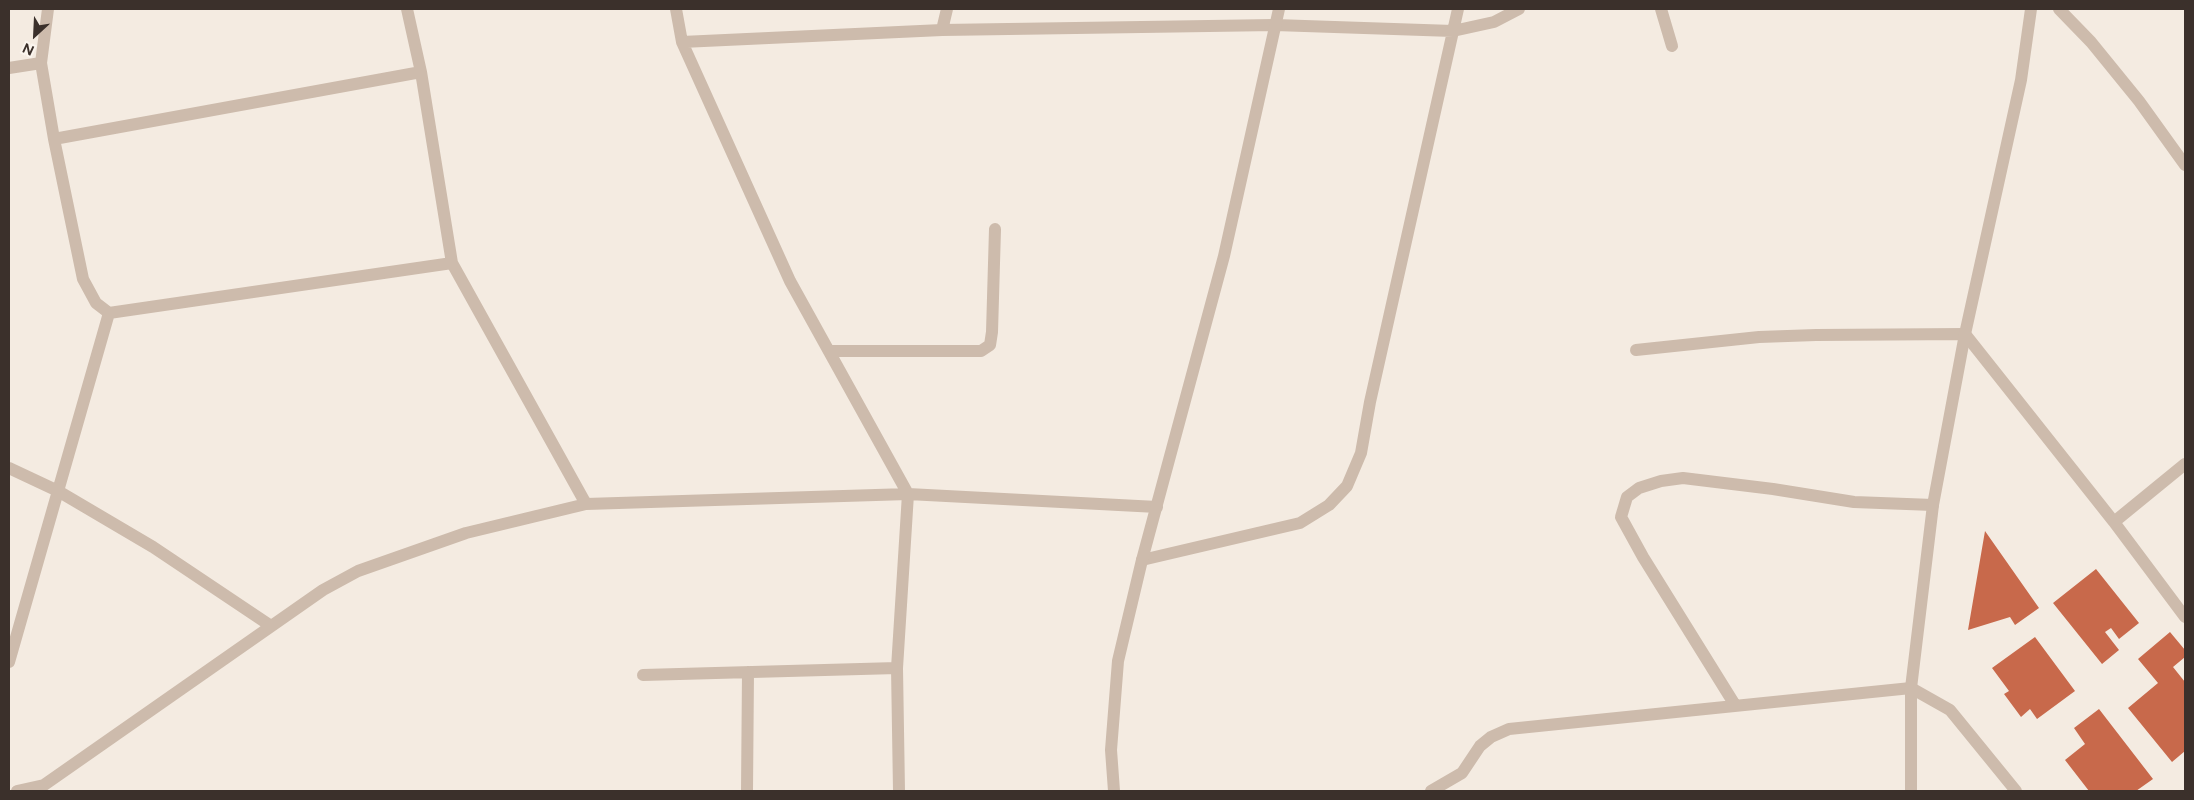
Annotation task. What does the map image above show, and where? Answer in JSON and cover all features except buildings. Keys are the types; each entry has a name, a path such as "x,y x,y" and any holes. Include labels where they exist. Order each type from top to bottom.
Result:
{"street":[{"path":"48,9 41,62 54,139 83,280 96,304 109,312 452,262"},
{"path":"408,9 421,72 452,262 586,504"},
{"path":"676,9 682,42 790,281 908,494 897,668 899,791"},
{"path":"942,30 947,9"},
{"path":"1114,791 1111,750 1118,661 1142,560 1224,256 1279,9"},
{"path":"1142,560 1300,523 1329,505 1347,486 1361,454 1372,392 1458,9"},
{"path":"682,42 942,30 1276,25 1453,31 1494,22 1519,9"},
{"path":"1661,9 1672,46"},
{"path":"1911,791 1911,688 1934,505 1964,334 2021,80 2031,9"},
{"path":"2059,9 2091,42 2139,101 2185,165"},
{"path":"9,68 41,62"},
{"path":"54,139 421,72"},
{"path":"829,351 981,351 990,345 995,229"},
{"path":"9,662 109,312"},
{"path":"1636,350 1768,337 1964,334"},
{"path":"1964,334 2114,522 2185,617"},
{"path":"2114,522 2185,464"},
{"path":"9,468 58,491 161,552 271,626"},
{"path":"1735,705 1643,557 1621,517 1628,497 1639,488 1661,481 1683,478 1774,489 1854,502 1934,505"},
{"path":"17,791 44,785 323,590 358,571 466,533 586,504 908,494 1157,507"},
{"path":"643,675 897,668"},
{"path":"747,791 748,672"},
{"path":"1431,791 1462,773 1480,746 1491,737 1509,728 1911,688 1950,710 2016,791"}]}
